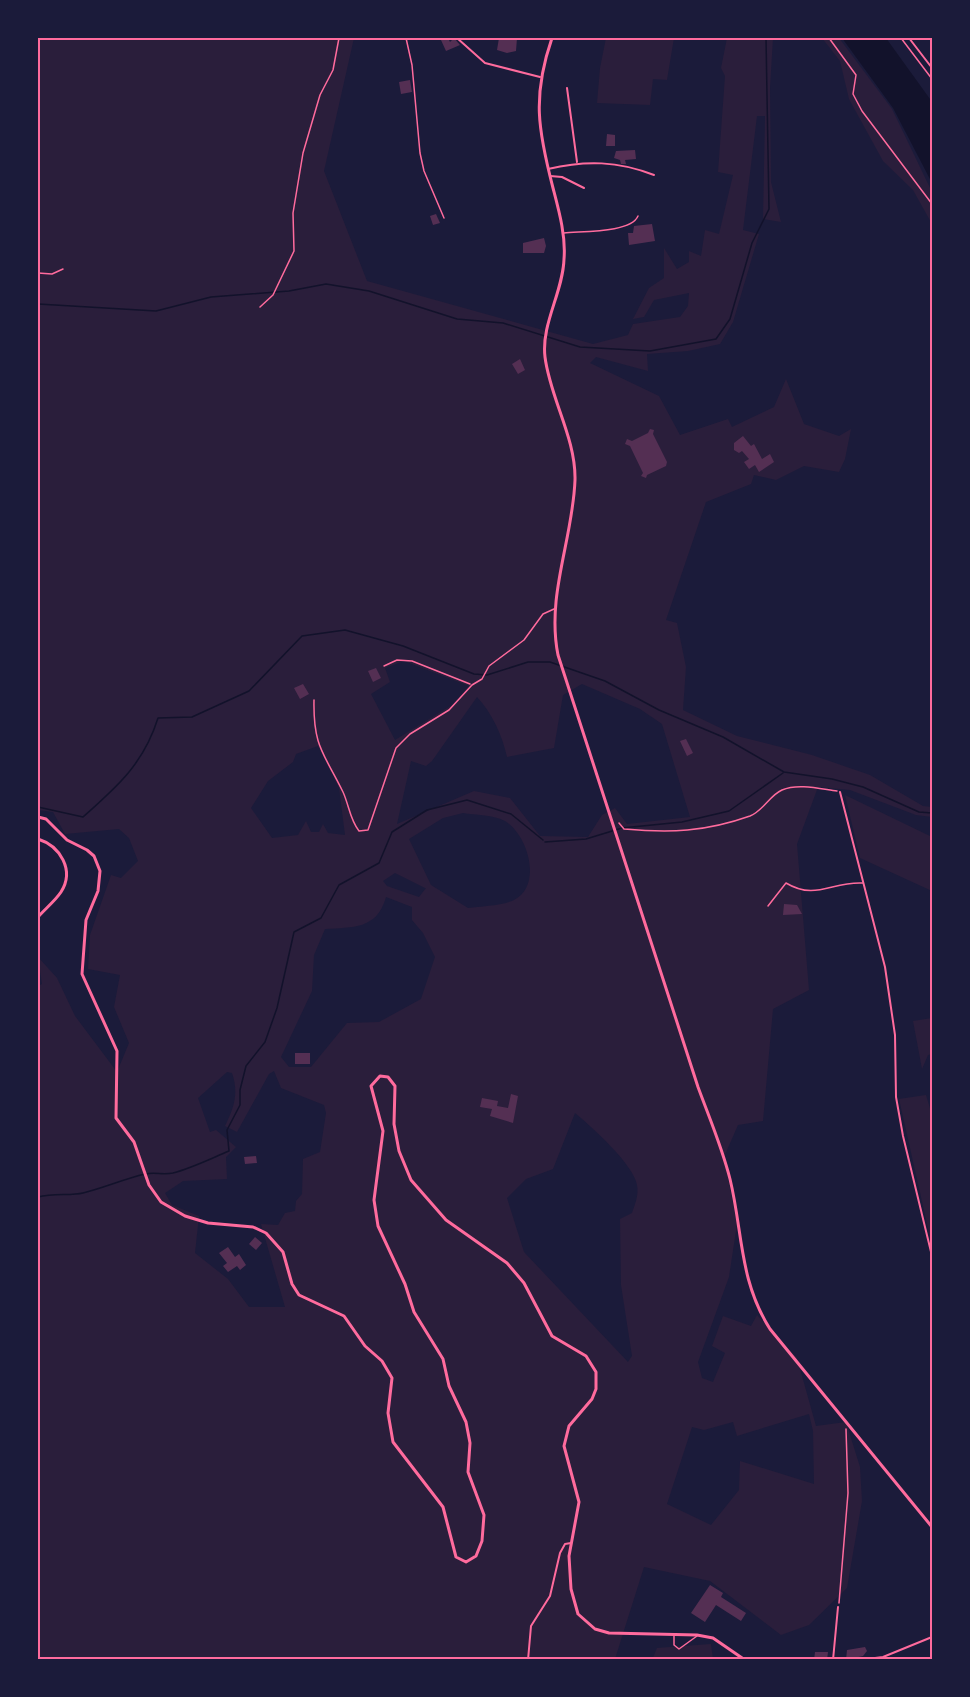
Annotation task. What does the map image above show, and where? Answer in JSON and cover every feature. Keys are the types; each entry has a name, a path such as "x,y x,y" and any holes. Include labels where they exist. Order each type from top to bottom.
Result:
{"street":[{"path":"457,38 485,63 540,77"},
{"path":"552,38 540,77 539,124 563,233 564,262 545,343 545,357 571,451 575,477 554,609 554,635 560,661 724,1157 730,1181 742,1262 752,1297 770,1329 933,1527"},
{"path":"909,38 933,68"},
{"path":"567,88 577,162"},
{"path":"548,169 577,162 609,162 654,175"},
{"path":"550,176 570,179 584,188"},
{"path":"840,792 885,967 894,1023 896,1097 903,1137 933,1256"},
{"path":"38,817 46,819 66,840 94,856 100,871 98,891 86,921 82,974 117,1051 116,1118 134,1142 149,1185 161,1202 199,1221 253,1227 272,1237 283,1252 292,1284 299,1295 344,1316 366,1346 389,1370 392,1387 388,1413 393,1442 443,1507 456,1557 461,1561 472,1560 476,1556 482,1540 483,1515 468,1472 470,1443 467,1428 449,1386 443,1359 414,1312 405,1284 378,1226 374,1200 383,1131 371,1086 380,1076 388,1077 395,1086 394,1124 399,1151 411,1179 437,1213 507,1263 518,1274 552,1336 586,1356 593,1364 596,1389 592,1398 568,1426 564,1439 565,1455 579,1502 571,1544 571,1589 575,1607 583,1620 595,1629 609,1634 698,1635 721,1641 745,1659"},
{"path":"38,839 57,851 63,858 67,874 61,892 38,917"},
{"path":"38,1074 38,1104"},
{"path":"38,1131 38,1144"},
{"path":"528,1659 531,1626 550,1596 563,1546 571,1544"},
{"path":"833,1659 838,1607"},
{"path":"859,1659 883,1657 933,1637"}],"lane":[{"path":"406,38 413,75 420,153 424,171 444,218"},
{"path":"563,233 627,227 637,220 638,216"},
{"path":"314,700 314,732 321,754 344,794 354,824 359,831 364,832 372,826 381,788 396,748 410,734 449,710 472,685 482,679 495,661 524,640 543,614 554,609"},
{"path":"384,666 397,660 412,661 472,685"},
{"path":"768,906 786,883 809,892 818,892 843,884 864,883"},
{"path":"674,1635 675,1647 682,1649 698,1635"}],"path":[{"path":"260,308 276,291 294,251 293,213 303,153 320,95 333,69 339,38"},
{"path":"829,38 856,75 853,93 862,111 933,204"},
{"path":"901,38 933,79"},
{"path":"38,273 52,274 63,269"},
{"path":"619,823 624,829 664,833 704,830 754,814 782,790 810,787 840,792"},
{"path":"838,1607 848,1493 846,1422"}],"shaded area":[{"path":"38,38 354,38 324,171 367,281 593,344 628,335 633,324 680,317 688,306 689,293 654,300 644,317 633,319 649,288 664,278 664,248 677,269 689,262 689,251 701,256 705,230 719,234 733,175 718,172 725,76 721,68 727,38 773,38 770,88 771,182 781,222 763,219 765,116 757,116 743,230 759,234 733,322 720,344 688,351 647,354 648,371 596,357 590,363 659,396 680,435 728,419 732,427 774,407 786,379 804,424 839,436 851,429 845,459 839,472 804,466 776,480 754,475 751,484 706,502 666,620 677,623 686,667 683,710 737,736 812,755 870,775 923,806 932,807 932,817 916,815 850,790 818,787 797,844 809,990 773,1009 763,1121 738,1125 724,1157 737,1224 729,1277 698,1362 702,1378 713,1382 725,1353 712,1346 723,1316 751,1326 757,1315 797,1358 816,1426 846,1422 860,1467 862,1501 847,1588 809,1625 781,1635 710,1581 644,1567 615,1659 38,1659 38,986 42,984 38,957 57,978 75,1016 117,1072 129,1043 114,1007 120,975 88,969 90,935 111,875 121,878 138,861 129,838 119,829 65,834 53,812 38,810","holes":["404,661 469,686 452,705 395,740 371,694 390,682 385,668","582,684 640,709 662,724 690,817 627,824 615,808 602,815 588,837 540,836 510,798 474,791 397,824 411,761 426,766 432,761 477,697 496,725 507,757 554,748 563,695","318,746 339,788 345,835 328,833 323,824 319,832 311,832 306,821 298,835 272,838 251,808 268,781 293,762 296,754","463,813 501,819 513,828 526,848 530,872 528,883 523,893 514,900 498,905 468,908 431,885 409,839 443,818","395,873 426,888 419,897 387,886 383,881","386,897 412,907 412,920 423,933 435,957 421,999 379,1022 347,1023 311,1067 289,1067 281,1057 312,991 314,955 325,929 362,925 376,916","274,1071 281,1088 324,1105 326,1113 320,1152 303,1159 302,1194 296,1201 295,1211 285,1213 278,1225 261,1224 285,1307 249,1307 228,1279 195,1253 199,1216 172,1205 165,1193 183,1181 227,1179 226,1157 236,1147 216,1130 210,1132 198,1098 227,1072 232,1073 235,1094 233,1107 225,1126 237,1132 269,1074","575,1113 611,1146 628,1167 637,1185 632,1213 620,1219 621,1285 632,1356 628,1362 524,1252 507,1198 526,1179 553,1169","809,1414 813,1431 814,1484 740,1461 739,1490 711,1525 667,1504 692,1427 704,1430 733,1422 737,1436"]},
{"path":"606,38 674,38 667,80 653,79 650,105 597,103 600,68"},
{"path":"822,38 839,38 892,109 932,192 932,224 913,190 883,161 849,99 840,61"},
{"path":"842,38 886,38 930,99 932,105 932,183 893,108"},
{"path":"845,795 932,837 932,891 860,858"},
{"path":"932,1018 932,1054 928,1055 922,1069 913,1021"},
{"path":"926,1095 932,1115 932,1246 899,1099"},
{"path":"711,1644 713,1659 652,1660 657,1648"}],"building":[{"path":"448,38 450,42 454,38 460,45 446,51 441,40"},
{"path":"499,38 517,38 516,51 507,53 497,50"},
{"path":"410,80 412,92 401,94 399,82"},
{"path":"607,134 615,135 615,146 606,146"},
{"path":"635,150 636,159 625,160 626,164 621,164 620,160 614,158 616,151"},
{"path":"436,214 440,223 433,225 430,216"},
{"path":"652,224 655,241 629,245 628,233 633,233 634,226"},
{"path":"544,238 546,246 544,253 523,253 523,243"},
{"path":"520,359 525,370 518,374 512,364"},
{"path":"650,429 654,430 653,434 667,462 666,466 647,475 646,478 641,476 643,473 630,446 625,444 627,439 632,441 648,433"},
{"path":"743,436 751,446 754,444 762,459 770,454 774,462 759,472 755,465 749,469 744,462 749,459 742,451 739,453 734,450 734,443"},
{"path":"376,668 381,678 373,682 368,671"},
{"path":"303,684 309,694 300,699 294,688"},
{"path":"686,739 693,753 687,756 680,741"},
{"path":"784,904 797,905 802,914 783,915"},
{"path":"295,1053 310,1053 310,1064 295,1064"},
{"path":"511,1094 518,1096 513,1123 490,1116 492,1109 480,1107 482,1098 498,1101 497,1106 508,1108"},
{"path":"256,1156 257,1163 245,1164 244,1157"},
{"path":"255,1237 262,1243 256,1250 249,1244"},
{"path":"228,1247 235,1257 239,1254 246,1265 240,1270 237,1266 228,1272 223,1266 227,1263 219,1253"},
{"path":"710,1585 723,1593 721,1597 746,1613 741,1621 716,1605 705,1622 691,1613"},
{"path":"865,1647 867,1651 863,1656 846,1660 847,1650"},
{"path":"815,1652 828,1652 827,1660 814,1660"}],"waterway":[{"path":"38,304 156,311 211,297 289,291 326,284 369,291 457,319 503,323 580,347 650,351 716,339 730,319 752,243 769,209 766,38"},
{"path":"38,807 83,817 128,773 145,748 158,718 192,717 249,691 302,636 345,630 403,646 474,674 487,675 528,662 550,662 605,681 659,710 723,737 784,772 832,779 863,787 919,812 932,813"},
{"path":"545,842 586,839 622,828 682,822 729,811 783,773"},
{"path":"38,1197 78,1194 145,1174 173,1173 229,1151 227,1130 240,1105 240,1090 246,1066 265,1042 277,1008 294,932 321,918 339,885 379,863 392,832 427,810 467,800 511,814 543,840"}]}
